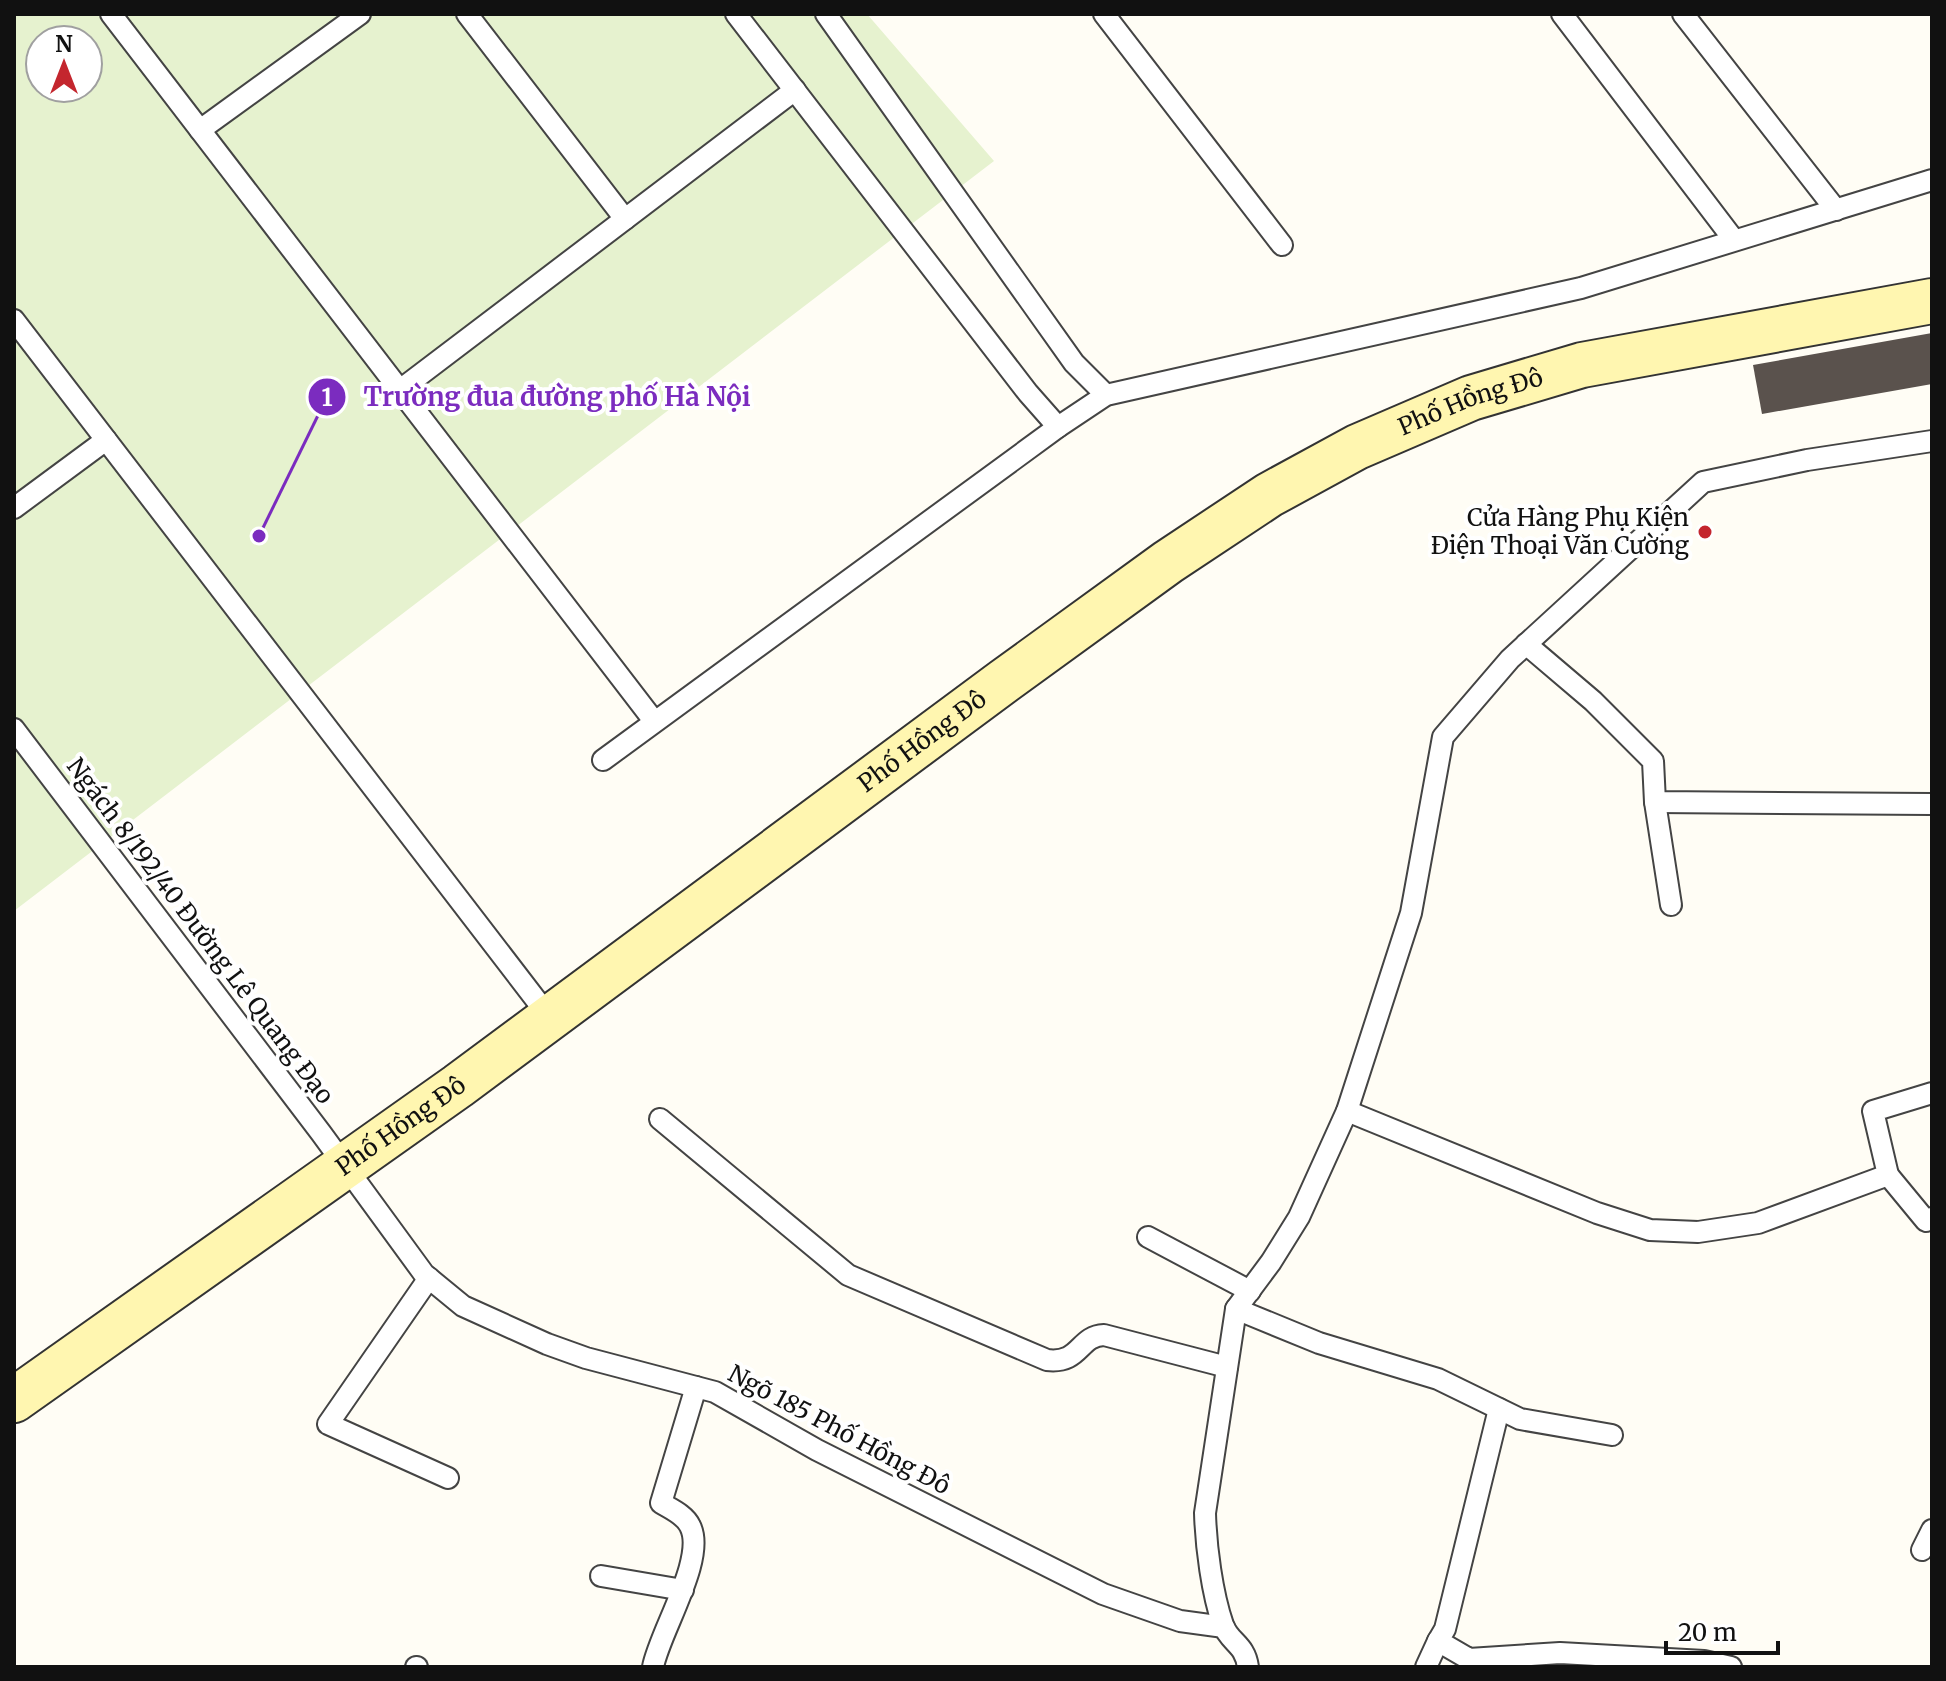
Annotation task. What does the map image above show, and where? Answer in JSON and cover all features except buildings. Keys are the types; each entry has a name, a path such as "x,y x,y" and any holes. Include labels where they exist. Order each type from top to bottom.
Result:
{"street":[{"name":"Phố Hồng Đô","path":"14,1400 458,1086 1168,562 1269,495 1357,447 1471,398 1582,365 1932,301"}],"lane":[{"path":"111,14 654,721"},
{"path":"200,130 360,14"},
{"path":"467,14 625,219"},
{"path":"736,14 1028,393 1058,427"},
{"path":"826,14 1074,363 1106,395"},
{"path":"1104,14 1282,245"},
{"path":"1562,14 1734,240"},
{"path":"1683,14 1836,210"},
{"path":"400,390 795,90"},
{"path":"603,760 1106,395 1581,288 1932,180"},
{"path":"14,320 550,1018"},
{"path":"14,508 106,440"},
{"path":"1248,1667 1246,1654 1224,1627 1206,1547 1205,1513 1236,1309 1299,1217 1347,1111 1411,913 1443,737 1510,659 1703,482 1807,460 1932,441"},
{"path":"1526,644 1593,701 1653,761 1655,802 1671,905"},
{"name":"Ngách 8/192/40 Đường Lê Quang Đạo","path":"14,729 344,1165"},
{"path":"1655,802 1932,804"},
{"path":"1932,1093 1873,1111 1888,1175 1926,1221 1932,1218"},
{"path":"1347,1111 1597,1213 1650,1230 1698,1232 1758,1223 1888,1175"},
{"path":"660,1119 848,1275 1047,1360 1060,1362 1069,1359 1094,1335 1104,1335 1227,1367"},
{"name":"Ngõ 185 Phố Hồng Đô","path":"344,1165 429,1278 463,1306 586,1358 715,1392 817,1450 1103,1594 1180,1621 1224,1627"},
{"path":"1148,1237 1250,1291"},
{"path":"429,1278 328,1424 448,1478"},
{"path":"1236,1309 1319,1343 1438,1379 1520,1419 1612,1435"},
{"path":"653,1667 655,1655 683,1590 692,1552 690,1525 661,1503 696,1387"},
{"path":"1426,1667 1445,1629 1499,1409"},
{"path":"1922,1550 1932,1530"},
{"path":"601,1576 683,1590"},
{"path":"1438,1641 1469,1659 1560,1653 1704,1661 1731,1667"}],"green space":[{"path":"14,14 867,14 994,161 14,911"}],"place":[{"name":"Cửa Hàng Phụ Kiện Điện Thoại Văn Cường","path":"1705,532"},
{"name":"Trường đua đường phố Hà Nội","path":"259,536"}]}
